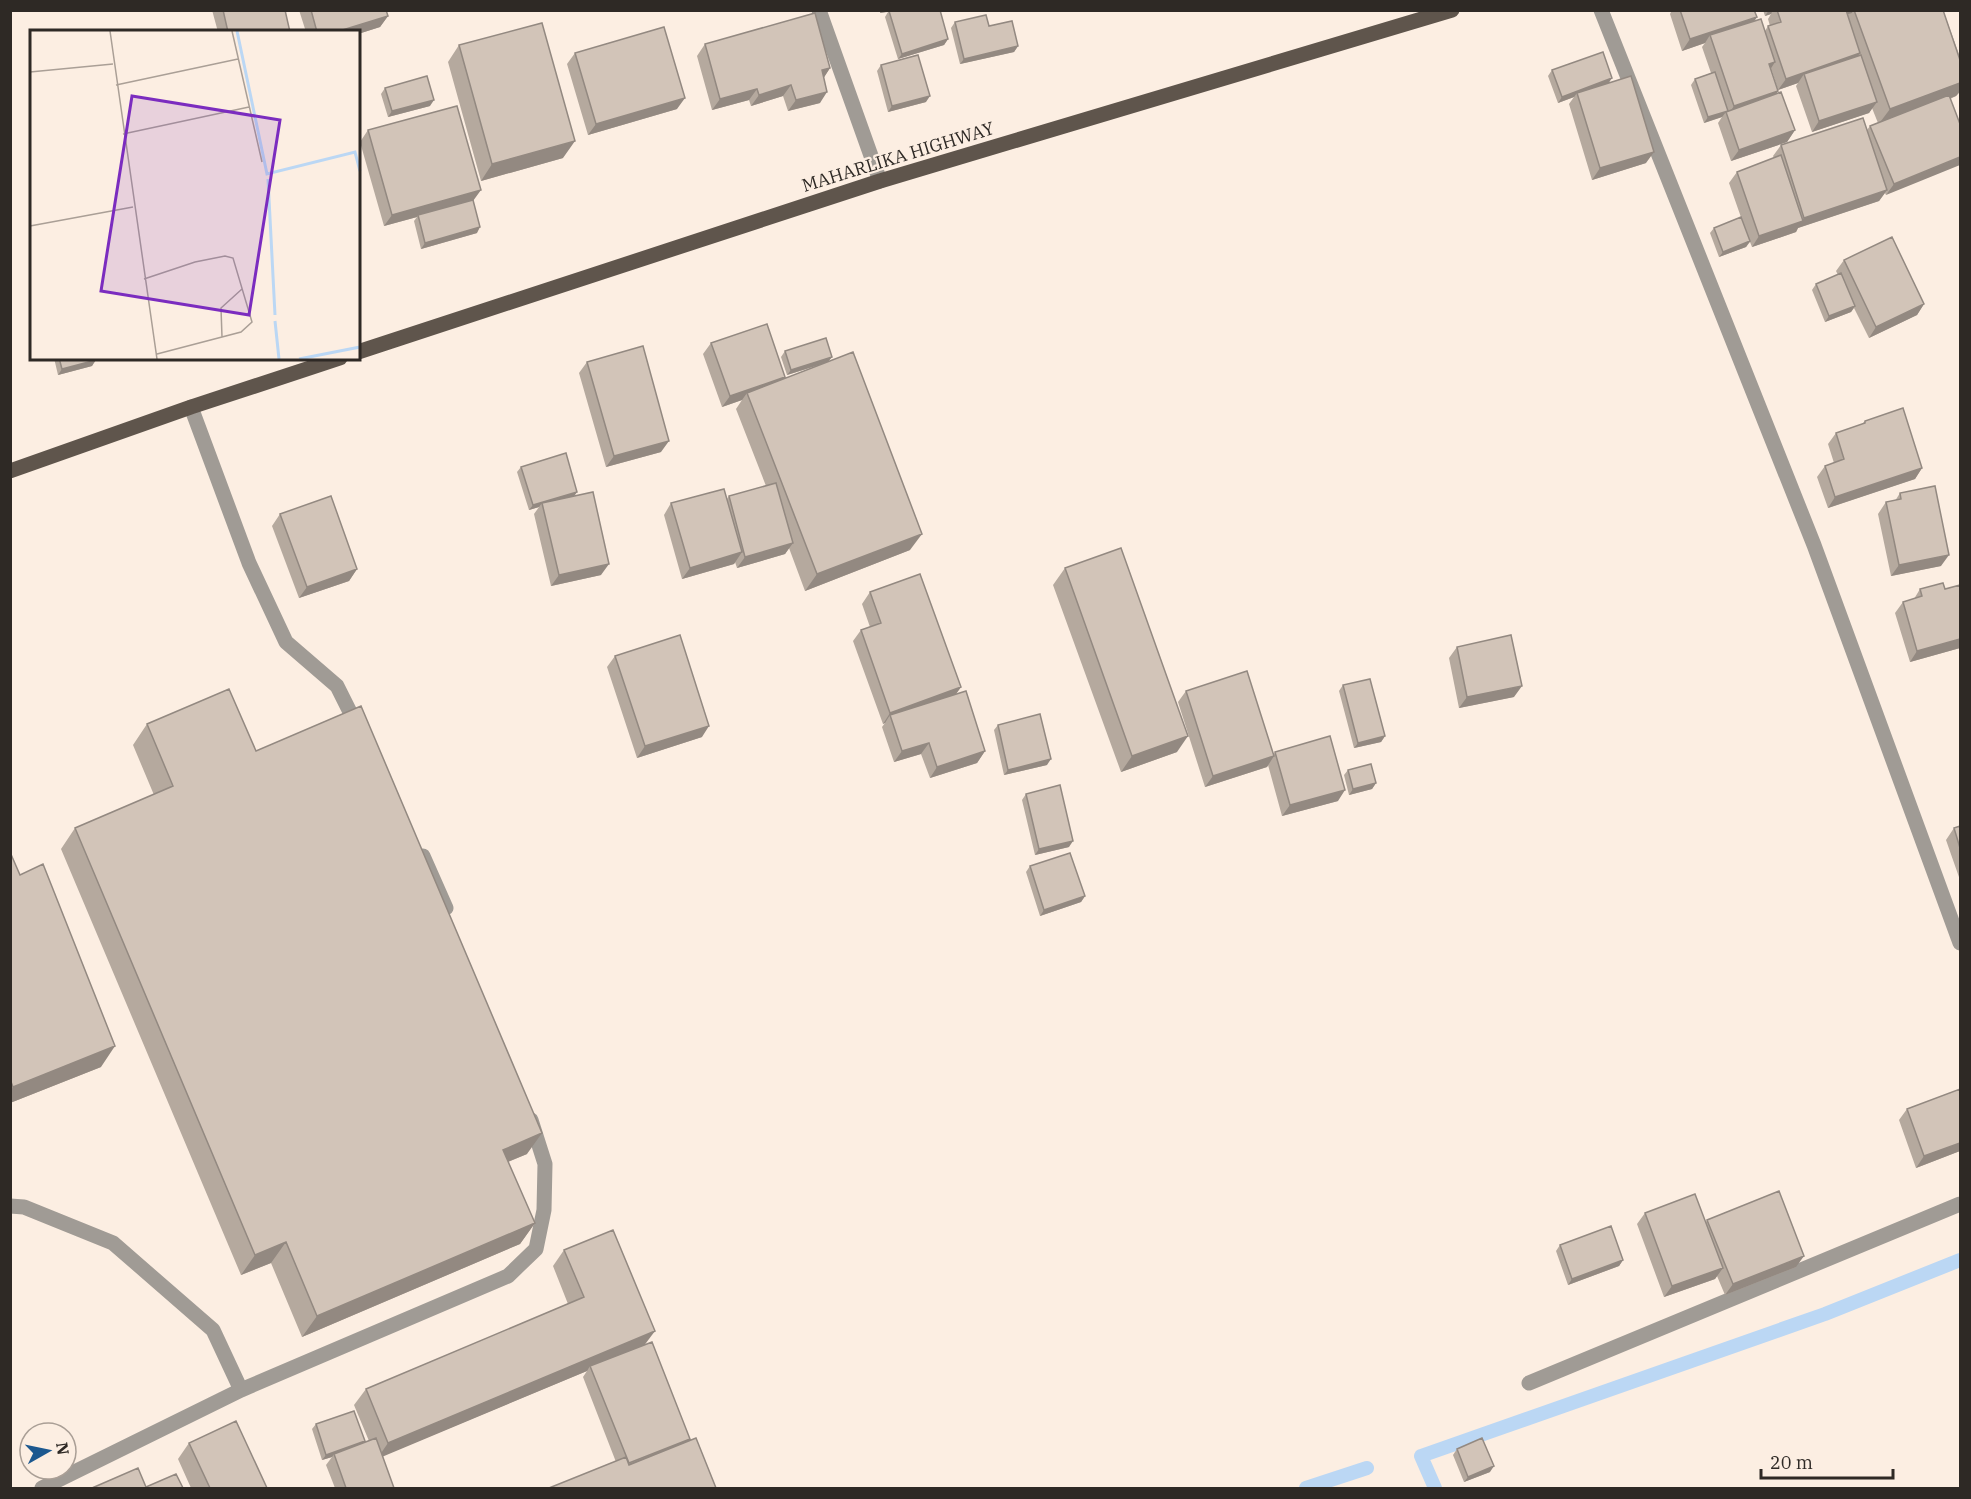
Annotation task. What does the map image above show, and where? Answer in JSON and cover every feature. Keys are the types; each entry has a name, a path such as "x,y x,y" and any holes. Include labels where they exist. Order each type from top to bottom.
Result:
{"main road":[{"name":"MAHARLIKA HIGHWAY","path":"360,351 880,181 1452,10"},
{"path":"10,471 191,407 334,360"}],"street":[{"path":"819,10 880,181"},
{"path":"1601,10 1814,545 1960,944"},
{"path":"191,407 249,563 286,642 337,686 364,739"},
{"path":"418,846 452,922"},
{"path":"42,1488 241,1390 507,1276 536,1249 544,1210 545,1164 528,1110"},
{"path":"1529,1383 1960,1204"},
{"path":"10,1206 24,1207 113,1243 213,1330 241,1390"}],"building":[{"path":"223,10 285,10 290,30 228,30"},
{"path":"311,10 386,10 388,16 342,30 316,30"},
{"path":"890,10 940,10 948,39 902,54"},
{"path":"1680,10 1754,10 1757,17 1690,39"},
{"path":"1777,10 1846,10 1860,53 1786,79 1768,26 1781,22"},
{"path":"1854,10 1943,10 1960,60 1960,83 1890,109"},
{"path":"815,13 830,68 822,70 827,92 796,100 791,85 759,95 757,89 720,99 705,44"},
{"path":"986,15 989,26 1012,21 1018,46 964,59 955,22"},
{"path":"1761,19 1775,62 1769,64 1778,91 1734,106 1710,35"},
{"path":"542,23 575,141 492,164 459,45"},
{"path":"664,27 685,98 596,124 575,53"},
{"path":"1603,52 1612,78 1562,97 1552,70"},
{"path":"918,55 930,96 892,106 881,65"},
{"path":"1861,55 1877,102 1819,121 1804,74"},
{"path":"1715,72 1728,111 1708,117 1695,79"},
{"path":"427,76 434,100 392,111 385,88"},
{"path":"1631,76 1654,152 1600,168 1577,93"},
{"path":"1781,92 1795,130 1739,150 1726,112"},
{"path":"1949,95 1960,124 1960,157 1894,184 1870,126"},
{"path":"457,106 481,190 392,215 368,130"},
{"path":"1863,118 1887,190 1804,218 1781,145"},
{"path":"1781,155 1803,221 1759,236 1737,172"},
{"path":"473,200 480,227 425,243 418,215"},
{"path":"1741,217 1750,241 1723,252 1714,228"},
{"path":"1892,237 1924,304 1876,327 1844,260"},
{"path":"1841,273 1855,306 1829,316 1816,284"},
{"path":"767,324 785,377 730,396 711,343"},
{"path":"826,338 832,357 791,370 785,351"},
{"path":"643,346 669,441 614,456 587,362"},
{"path":"853,352 922,534 817,574 747,393"},
{"path":"60,360 96,360 62,369"},
{"path":"1903,408 1922,468 1835,497 1825,466 1844,459 1836,433"},
{"path":"566,453 577,492 533,505 521,467"},
{"path":"776,483 793,543 745,557 729,496"},
{"path":"1935,486 1949,555 1899,565 1886,502 1901,499 1900,493"},
{"path":"724,489 742,552 690,568 671,503"},
{"path":"593,492 609,564 559,575 542,503"},
{"path":"331,496 357,569 307,587 280,514"},
{"path":"1121,548 1188,736 1132,756 1065,568"},
{"path":"920,574 961,687 890,713 861,630 881,623 870,592"},
{"path":"1943,583 1945,589 1960,585 1960,639 1917,651 1903,602 1922,596 1920,589"},
{"path":"680,635 709,726 645,746 615,656"},
{"path":"1511,635 1522,686 1467,697 1457,647"},
{"path":"1247,671 1274,756 1213,776 1186,691"},
{"path":"1370,679 1385,736 1358,743 1343,685"},
{"path":"229,689 256,751 361,706 542,1133 503,1150 535,1223 317,1316 286,1242 255,1255 75,828 173,786 147,724"},
{"path":"966,691 985,751 937,767 929,743 902,751 890,715"},
{"path":"1040,714 1051,759 1008,770 998,725"},
{"path":"1330,736 1345,790 1290,805 1275,752"},
{"path":"1371,764 1376,783 1353,789 1348,770"},
{"path":"1060,785 1073,841 1039,849 1026,794"},
{"path":"1960,826 1960,848 1954,828"},
{"path":"10,852 20,875 43,864 115,1046 13,1087 10,1079"},
{"path":"1070,853 1085,896 1044,910 1030,866"},
{"path":"1960,1089 1960,1143 1924,1156 1907,1109"},
{"path":"1779,1191 1804,1256 1733,1284 1707,1220"},
{"path":"1695,1194 1723,1268 1672,1286 1645,1213"},
{"path":"1611,1226 1623,1260 1572,1279 1560,1245"},
{"path":"613,1230 655,1331 388,1443 366,1389 584,1297 564,1250"},
{"path":"652,1342 690,1439 629,1463 590,1366"},
{"path":"354,1411 365,1441 326,1455 316,1424"},
{"path":"236,1421 267,1488 210,1488 189,1443"},
{"path":"376,1438 394,1488 346,1488 334,1454"},
{"path":"696,1438 716,1488 549,1488 626,1457 629,1465"},
{"path":"1482,1438 1494,1466 1468,1477 1457,1449"},
{"path":"138,1468 146,1487 176,1474 183,1488 92,1488"}],"waterway":[{"path":"1435,1488 1421,1456 1825,1314 1960,1260"},
{"path":"1306,1488 1367,1468"}]}
